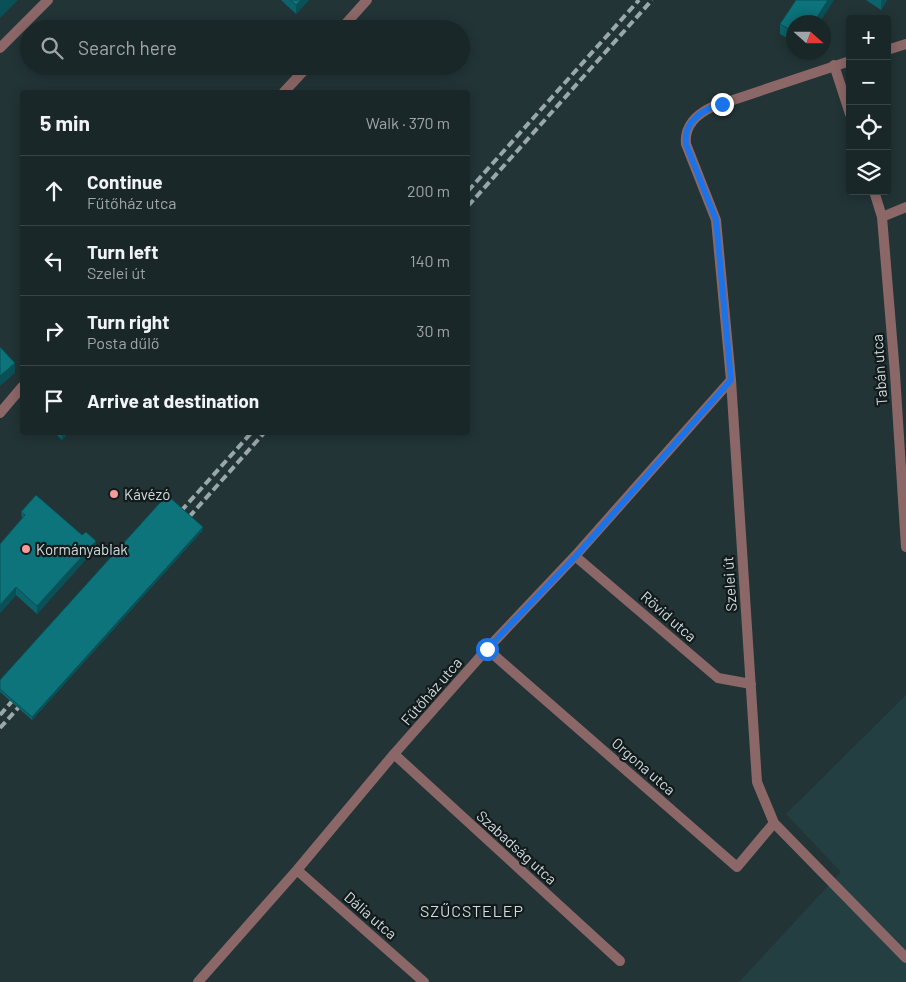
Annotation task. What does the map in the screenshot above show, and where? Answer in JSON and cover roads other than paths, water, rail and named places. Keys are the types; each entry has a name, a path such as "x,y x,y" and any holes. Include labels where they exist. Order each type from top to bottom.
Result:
{"street":[{"path":"28,20 48,0"},
{"path":"349,20 367,0"},
{"path":"0,48 20,28"},
{"path":"891,49 906,44"},
{"path":"846,61 834,65 847,105"},
{"name":"Szelei út","path":"834,65 703,111 689,126 685,136 691,157 716,220 731,380 757,782 774,823 906,958"},
{"path":"286,90 300,75"},
{"name":"Tabán utca","path":"875,195 882,216 895,374 906,548"},
{"path":"882,216 906,207"},
{"path":"895,374 906,370"},
{"name":"Fűtőház utca","path":"199,982 297,870 394,754 487,649 576,556 731,380"},
{"path":"0,414 20,389"},
{"name":"Rövid utca","path":"576,556 718,678 751,684"},
{"name":"Orgona utca","path":"487,649 737,867 774,823"},
{"name":"Szabadság utca","path":"394,754 620,961"},
{"name":"Dália utca","path":"297,870 424,982"}],"railway":[{"path":"470,189 639,0"},
{"path":"470,204 652,0"},
{"path":"173,520 249,435"},
{"path":"181,526 262,435"},
{"path":"0,715 20,692"},
{"path":"0,728 28,697"}],"place":[{"name":"Kávézó","path":"114,494"},
{"name":"Kormányablak","path":"26,549"}],"district":[{"name":"SZŰCSTELEP","path":"472,910"}]}
